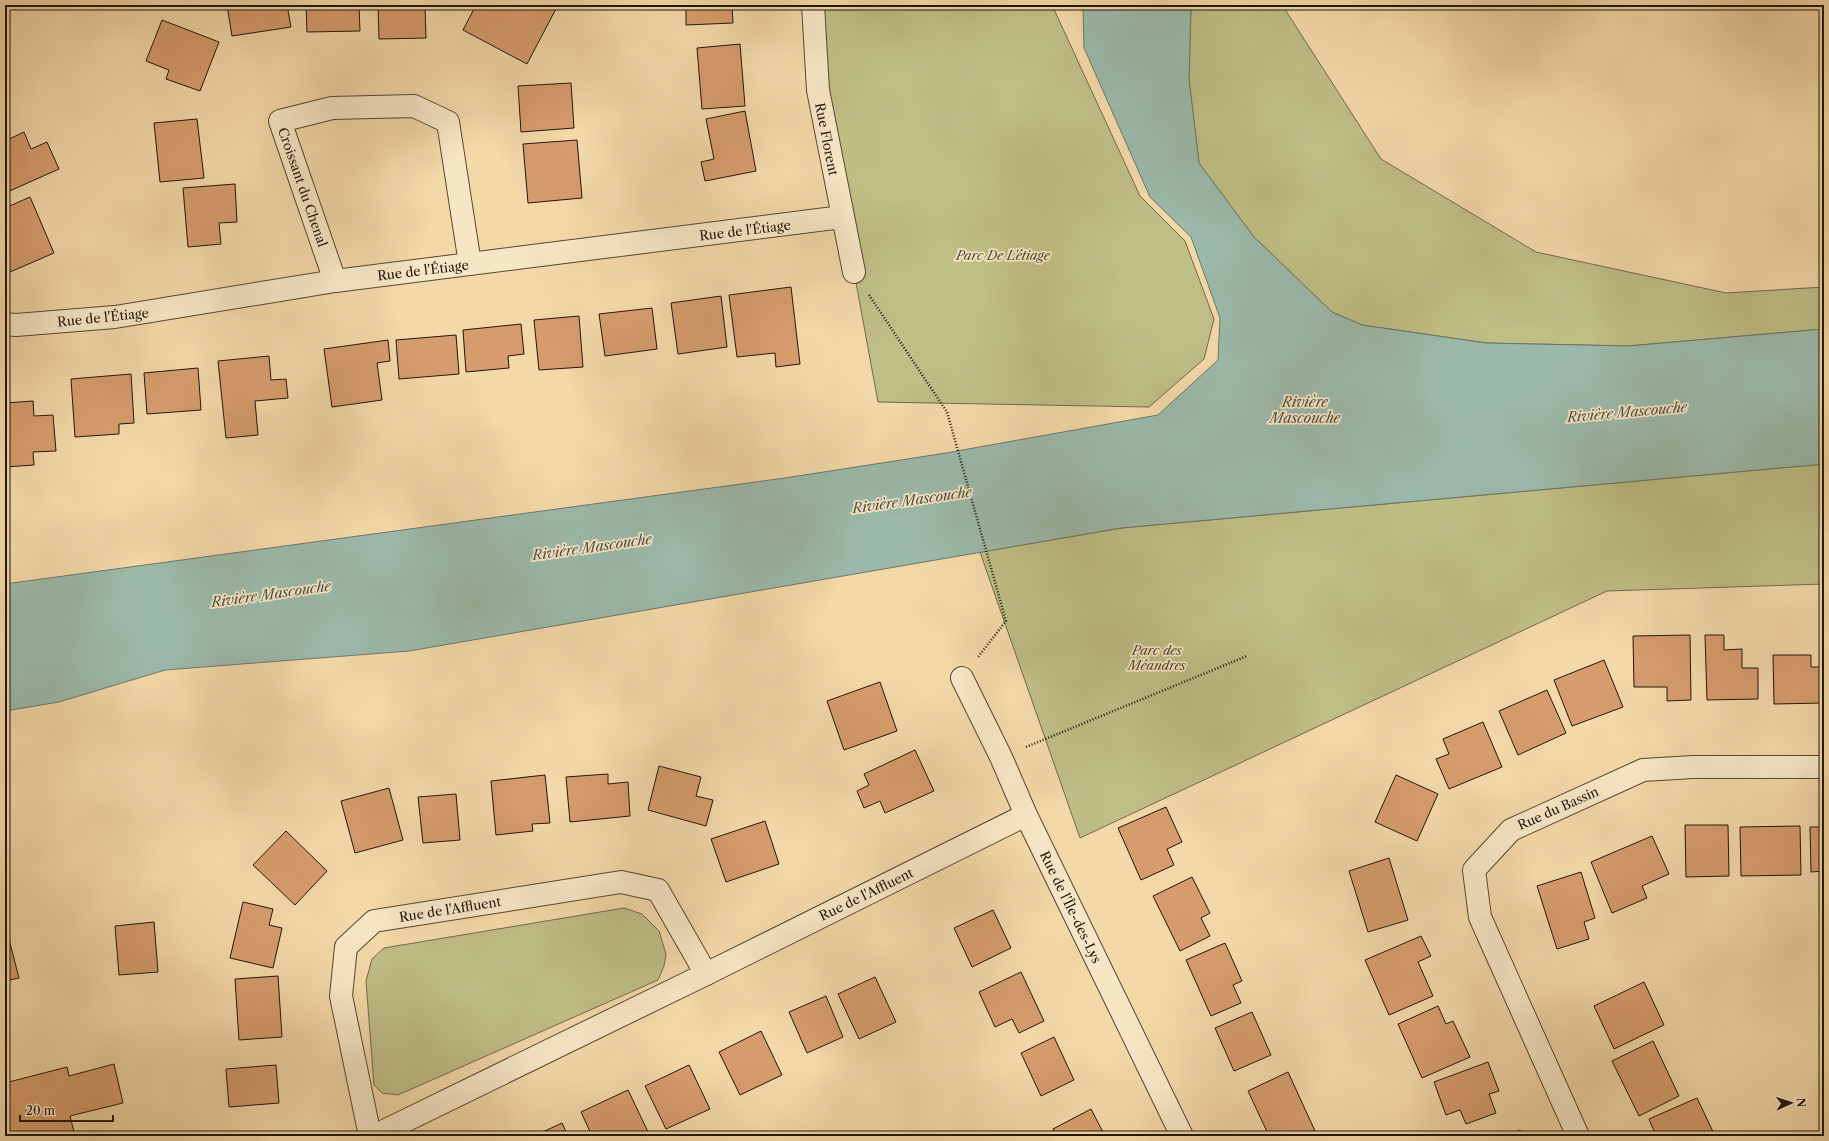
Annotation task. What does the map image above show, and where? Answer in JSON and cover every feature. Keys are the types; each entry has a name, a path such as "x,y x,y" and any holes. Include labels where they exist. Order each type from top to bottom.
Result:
{"street":[{"name":"Rue Florent","path":"813,5 818,90 854,272"},
{"name":"Croissant du Chenal","path":"335,281 280,121 332,108 414,106 448,122 470,264"},
{"name":"Rue de l'Étiage","path":"5,324 16,325 116,317 335,281 842,217"},
{"name":"Rue de l'Île-des-Lys","path":"962,678 1001,757 1026,815 1182,1136"},
{"name":"Rue du Bassin","path":"1578,1136 1480,917 1474,870 1510,830 1643,770 1693,767 1824,767"},
{"name":"Rue de l'Affluent","path":"374,1136 706,974 1026,815"},
{"name":"Rue de l'Affluent","path":"370,1136 341,996 346,947 374,922 621,882 658,890 706,974"}],"path":[{"path":"854,272 948,412 1006,621 962,678"},
{"path":"1001,757 1247,656"}],"green space":[{"name":"Parc De L'étiage","path":"813,5 1052,5 1140,196 1185,241 1214,319 1204,359 1149,407 878,402 854,272"},
{"path":"1191,5 1285,5 1286,11 1381,159 1536,252 1726,293 1824,287 1824,329 1628,346 1486,343 1362,325 1332,312 1254,237 1199,163 1189,79"},
{"name":"Parc des Méandres","path":"1824,464 1824,584 1607,591 1080,838 980,552 1121,528"},
{"path":"624,908 642,914 659,931 666,954 664,966 658,980 398,1095 382,1093 374,1085 366,981 372,959 384,948"}],"water":[{"name":"Rivière Mascouche","path":"1083,5 1191,5 1189,79 1199,163 1254,237 1332,312 1362,325 1486,343 1628,346 1824,329 1824,464 1121,528 409,651 165,670 59,702 5,711 5,584 785,478 946,453 1158,415 1218,360 1220,318 1191,237 1150,197 1084,48"}],"building":[{"path":"227,5 287,5 291,27 232,36"},
{"path":"306,5 359,5 360,31 307,32"},
{"path":"378,5 425,5 426,38 379,39"},
{"path":"476,5 558,5 527,64 463,30"},
{"path":"686,5 732,5 733,23 686,25"},
{"path":"162,20 219,42 200,91 166,79 169,70 146,61"},
{"path":"740,44 745,106 702,109 697,48"},
{"path":"571,83 574,128 521,132 518,86"},
{"path":"745,111 756,171 705,181 701,162 714,159 706,119"},
{"path":"197,119 204,178 160,182 154,123"},
{"path":"24,132 31,149 47,142 59,169 5,193 5,141"},
{"path":"577,140 582,198 528,203 523,144"},
{"path":"235,184 237,222 219,223 221,244 188,247 183,188"},
{"path":"30,197 54,253 10,272 5,260 5,208"},
{"path":"791,287 800,364 776,367 775,353 737,357 729,295"},
{"path":"721,296 727,347 678,354 671,303"},
{"path":"652,308 657,349 605,356 599,314"},
{"path":"579,316 583,367 539,370 534,320"},
{"path":"521,324 524,354 508,356 509,368 466,372 463,330"},
{"path":"456,335 459,374 399,379 396,340"},
{"path":"388,340 390,361 377,363 382,400 332,407 324,349"},
{"path":"269,356 271,380 286,379 288,398 255,401 258,435 226,438 218,361"},
{"path":"198,368 201,410 147,414 144,373"},
{"path":"131,374 134,423 119,424 119,434 75,437 71,379"},
{"path":"33,401 34,416 53,415 56,451 33,452 34,465 5,467 5,403"},
{"path":"1690,635 1691,700 1667,701 1667,687 1634,687 1633,636"},
{"path":"1705,635 1724,635 1724,650 1742,649 1742,668 1758,668 1758,699 1707,700"},
{"path":"1773,655 1811,655 1811,667 1824,667 1824,703 1774,704"},
{"path":"1604,660 1623,707 1572,726 1554,680"},
{"path":"880,682 897,731 844,750 827,701"},
{"path":"1547,690 1566,733 1518,755 1499,711"},
{"path":"1483,722 1502,767 1449,789 1436,759 1449,754 1443,739"},
{"path":"915,750 934,791 885,813 880,801 864,808 857,791 869,785 864,774"},
{"path":"659,766 701,777 696,796 713,800 706,826 648,810"},
{"path":"608,774 608,784 628,782 630,816 570,822 566,777"},
{"path":"545,775 550,823 532,824 533,831 496,835 491,781"},
{"path":"1396,775 1438,794 1417,841 1375,822"},
{"path":"389,788 403,840 355,853 341,801"},
{"path":"456,794 460,840 423,843 418,797"},
{"path":"1166,807 1182,842 1167,849 1174,865 1141,880 1118,828"},
{"path":"765,821 779,864 726,882 711,839"},
{"path":"1685,825 1728,825 1729,876 1686,877"},
{"path":"1800,826 1801,875 1741,876 1740,827"},
{"path":"1810,827 1824,827 1824,871 1811,872"},
{"path":"286,831 327,871 295,905 253,865"},
{"path":"1652,836 1669,874 1642,886 1647,898 1612,913 1591,862"},
{"path":"1389,858 1408,920 1368,932 1349,871"},
{"path":"1581,872 1595,918 1584,922 1589,939 1557,949 1537,886"},
{"path":"1192,877 1210,913 1201,918 1210,936 1180,951 1153,896"},
{"path":"243,902 273,909 269,925 282,928 273,968 230,958"},
{"path":"993,910 1011,948 972,967 954,928"},
{"path":"154,922 158,972 119,975 115,926"},
{"path":"5,924 19,978 5,981"},
{"path":"1421,936 1431,956 1418,962 1433,996 1389,1015 1365,960"},
{"path":"1225,943 1242,981 1233,985 1241,1003 1211,1016 1186,960"},
{"path":"1021,972 1044,1021 1019,1033 1012,1019 995,1027 979,992"},
{"path":"278,976 282,1037 239,1040 235,979"},
{"path":"875,977 896,1022 859,1039 838,994"},
{"path":"1644,982 1664,1025 1614,1049 1594,1006"},
{"path":"826,996 843,1037 807,1053 789,1012"},
{"path":"1438,1006 1446,1024 1453,1021 1470,1057 1422,1078 1398,1024"},
{"path":"1252,1012 1271,1055 1234,1071 1215,1028"},
{"path":"761,1031 782,1075 740,1095 719,1052"},
{"path":"1054,1037 1074,1080 1041,1096 1021,1053"},
{"path":"1653,1041 1679,1096 1639,1116 1612,1061"},
{"path":"1488,1062 1499,1091 1489,1094 1496,1113 1466,1124 1460,1110 1446,1115 1434,1082"},
{"path":"114,1064 123,1103 70,1116 74,1132 60,1136 42,1136 41,1131 20,1136 5,1136 5,1083 67,1067 69,1076"},
{"path":"276,1065 279,1103 229,1107 226,1069"},
{"path":"689,1065 710,1109 666,1129 645,1086"},
{"path":"1288,1072 1315,1131 1305,1136 1269,1136 1248,1091"},
{"path":"628,1090 650,1136 592,1136 581,1112"},
{"path":"1697,1098 1715,1136 1656,1136 1649,1119"},
{"path":"1091,1109 1105,1136 1056,1136 1053,1129"},
{"path":"562,1123 568,1136 534,1136"},
{"path":"1520,1130 1523,1136 1508,1136"}]}
